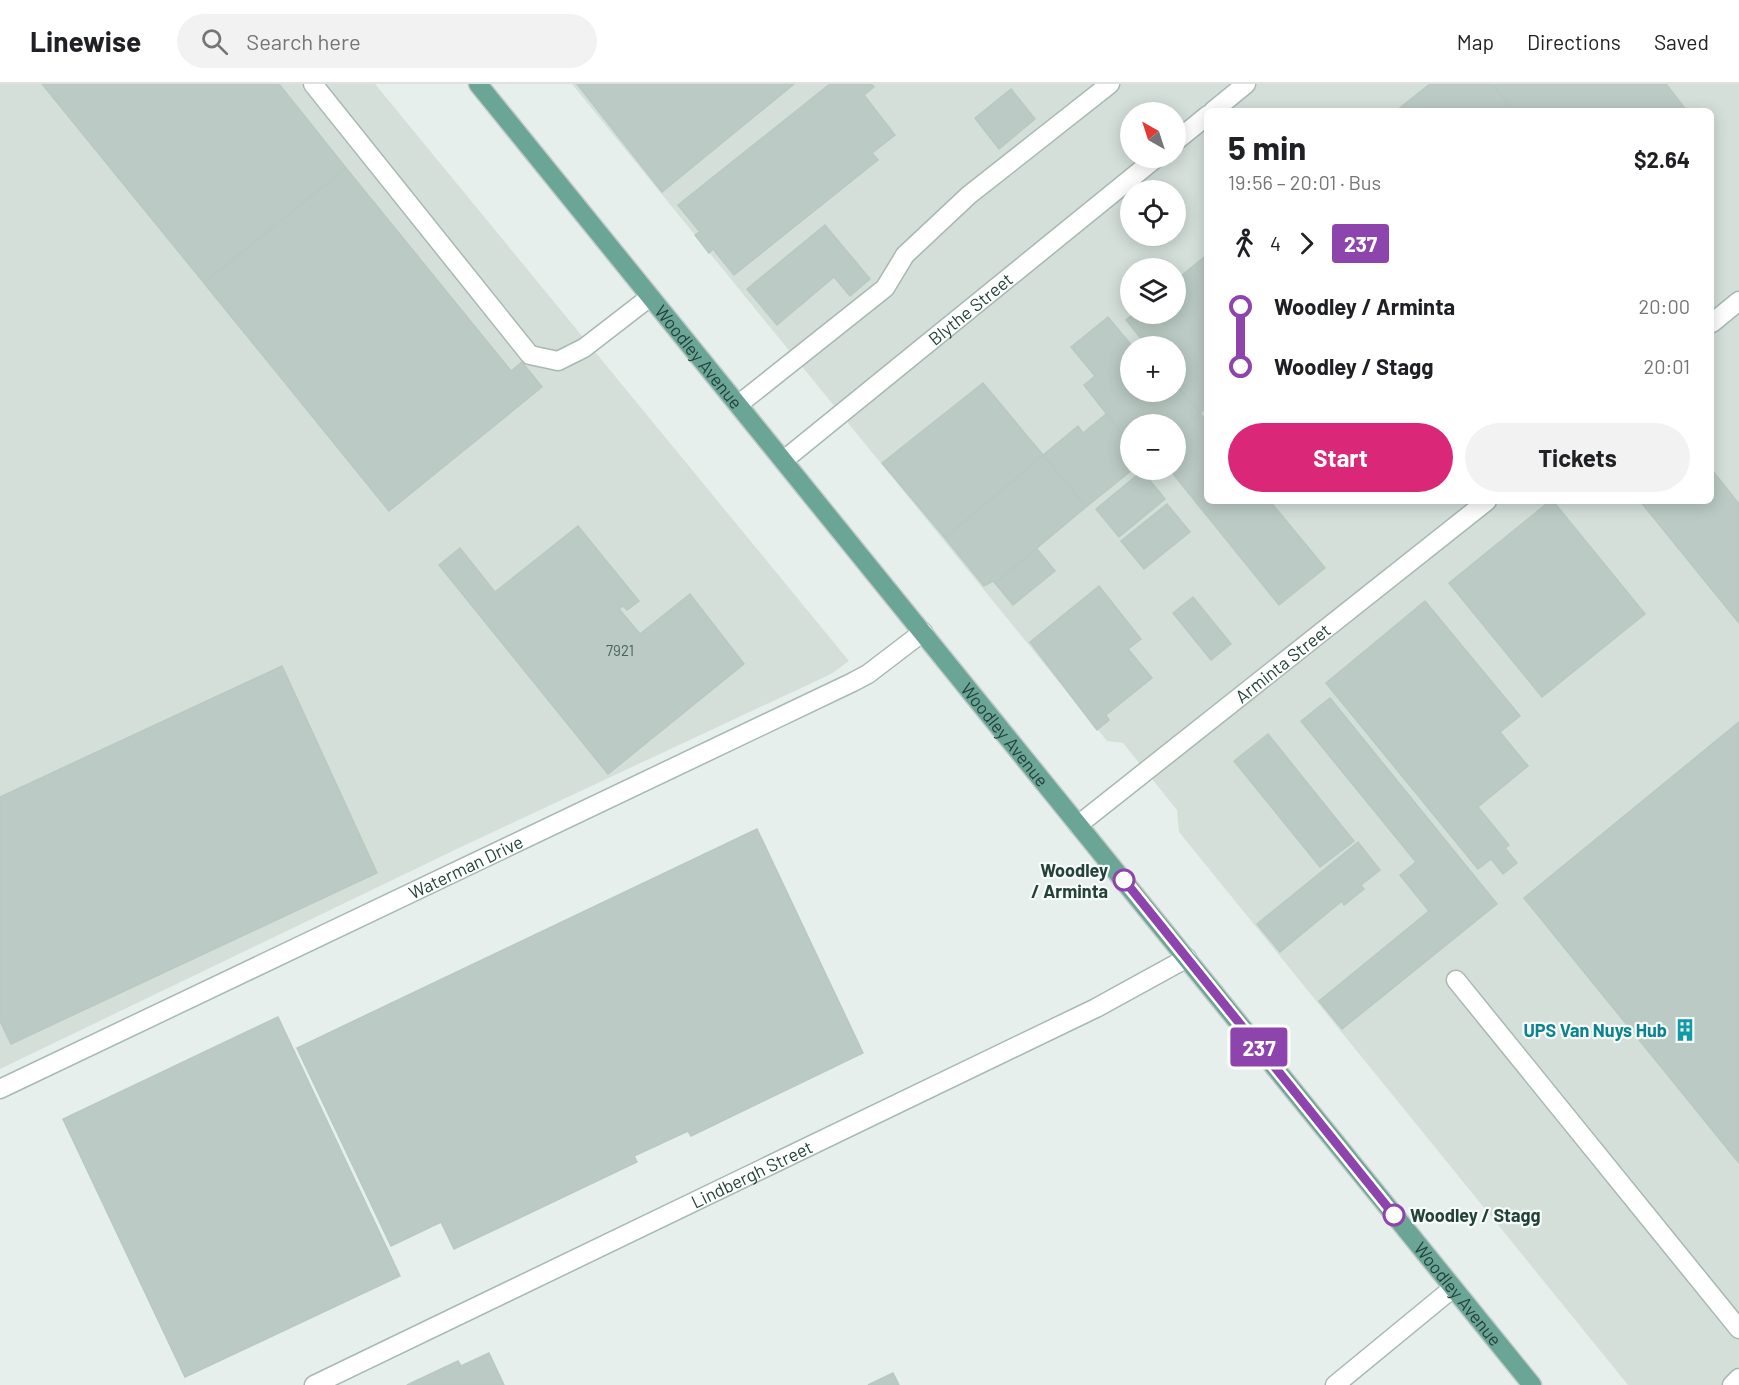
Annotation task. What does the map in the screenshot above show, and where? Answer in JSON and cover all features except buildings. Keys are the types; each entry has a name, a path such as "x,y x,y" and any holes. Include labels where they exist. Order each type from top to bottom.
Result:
{"main road":[{"name":"Woodley Avenue","path":"478,84 1532,1385"}],"street":[{"path":"313,84 530,355 558,361 584,348 650,297"},
{"path":"739,404 885,288 905,255 969,195 1110,84"},
{"path":"1217,108 1246,84"},
{"path":"1186,133 1204,118"},
{"name":"Blythe Street","path":"784,460 1144,168"},
{"path":"1714,321 1739,301"},
{"name":"Arminta Street","path":"1078,825 1483,504"},
{"name":"Waterman Drive","path":"0,1089 868,674 923,632"},
{"name":"Lindbergh Street","path":"314,1385 1096,1008 1187,958"},
{"path":"1456,980 1739,1329"},
{"path":"1335,1385 1453,1288"},
{"path":"1732,1385 1739,1378"}],"shaded area":[{"path":"0,84 375,84 849,661 831,674 463,846 0,1069"},
{"path":"572,84 1739,84 1739,1385 1628,1385 1179,832 1177,810 1123,743 1107,741"}],"bus line":[{"name":"237","path":"1124,880 1394,1215"}],"place":[{"name":"Woodley / Arminta","path":"1124,880"},
{"name":"UPS Van Nuys Hub","path":"1685,1030"},
{"name":"Woodley / Stagg","path":"1394,1215"}]}
